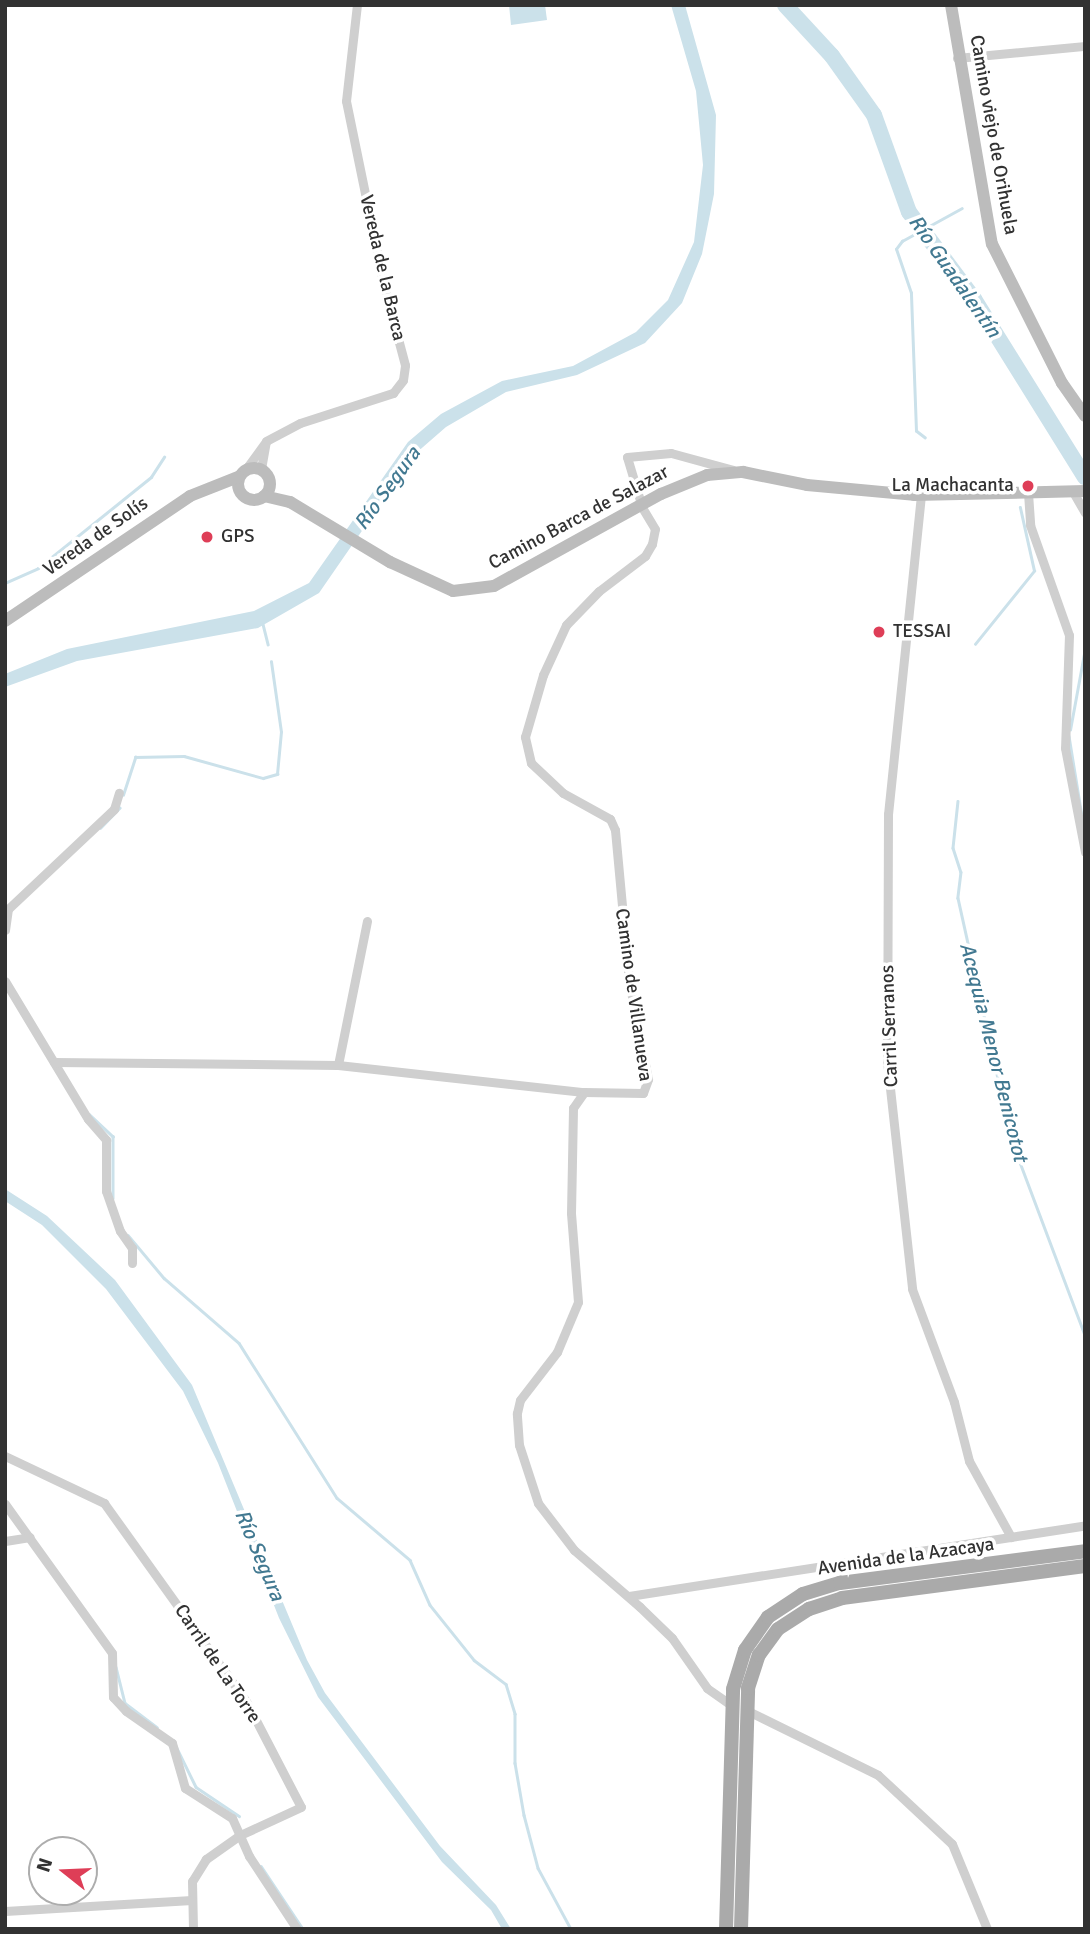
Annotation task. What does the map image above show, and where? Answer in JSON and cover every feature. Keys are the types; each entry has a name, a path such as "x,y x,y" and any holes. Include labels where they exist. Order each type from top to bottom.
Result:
{"main road":[{"name":"Avenida de la Azacaya","path":"726,1929 731,1705 738,1667 755,1633 784,1605 803,1594 840,1583 1085,1551"},
{"name":"Avenida de la Azacaya","path":"741,1929 746,1710 752,1672 767,1642 792,1618 842,1598 1085,1566"}],"street":[{"name":"Vereda de la Barca","path":"266,441 300,423 393,393 403,380 405,365 384,286 346,101 357,5"},
{"name":"Camino viejo de Orihuela","path":"951,5 957,58 992,244 1062,383 1085,416"},
{"path":"957,58 1085,46"},
{"path":"266,441 261,469 270,482 264,496 252,500 240,493 242,473 266,441"},
{"path":"642,508 627,457 671,453 741,472"},
{"path":"242,473 261,469"},
{"name":"Camino Barca de Salazar","path":"270,482 290,502 390,562 453,590 494,586 642,508 661,494 708,475 741,472 807,485 921,495 1079,492"},
{"name":"Vereda de Solís","path":"5,621 182,501 211,491 242,473"},
{"name":"Vereda de Solís","path":"211,491 240,493"},
{"path":"1079,492 1085,513"},
{"path":"1028,493 1030,525 1069,635 1065,748 1085,852"},
{"name":"Carril Serranos","path":"921,495 888,814 887,1061 912,1289 954,1402 969,1461 1011,1537"},
{"name":"Camino Barca de Salazar","path":"264,496 290,502"},
{"name":"Camino de Villanueva","path":"584,1092 636,1096 647,1088 648,1079 630,992 615,830 604,815 563,793 531,763 524,748 543,675 566,625 599,591 645,556 652,544 655,529 642,508"},
{"path":"5,930 8,909 114,809 119,793"},
{"path":"338,1065 367,921"},
{"path":"5,981 106,1140 106,1191 120,1231 132,1248 132,1263"},
{"path":"54,1062 338,1065 584,1092 573,1108 571,1213 578,1302 557,1352 520,1400 519,1445 538,1503 574,1550 629,1596 672,1638 707,1688 731,1705"},
{"name":"Carril de La Torre","path":"5,1456 104,1503 246,1701 301,1808 240,1835 206,1859 192,1881 193,1929"},
{"path":"5,1504 112,1653 113,1697 125,1711 172,1743 185,1788 232,1818 297,1929"},
{"path":"629,1596 1085,1525"},
{"path":"5,1541 30,1537"},
{"path":"746,1710 878,1775 952,1844 987,1929"},
{"path":"5,1911 192,1900"}],"water":[{"path":"509,5 545,5 547,20 511,25"},
{"name":"Río Segura","path":"671,5 685,5 716,115 714,194 702,254 682,303 645,343 577,375 506,392 446,427 415,454 319,593 258,628 77,661 5,687 5,674 67,649 254,611 309,583 408,442 441,414 502,381 573,366 636,332 668,300 694,242 703,165 696,91"},
{"name":"Río Segura","path":"5,1189 47,1216 115,1280 192,1385 307,1660 325,1693 440,1846 496,1905 511,1929 502,1929 491,1910 442,1862 318,1697 279,1618 218,1463 183,1391 106,1289 42,1225 5,1201"}],"waterway":[{"name":"Río Guadalentín","path":"785,5 832,56 874,115 909,212 974,299 1085,477"},
{"name":"Acequia Menor Benicotot","path":"925,438 916,431 911,293 896,249 902,241 962,208"},
{"path":"5,583 38,568 151,477 164,457"},
{"name":"Acequia Menor Benicotot","path":"975,644 1034,571 1020,508"},
{"path":"263,624 268,644"},
{"path":"1070,730 1085,648"},
{"path":"123,795 135,757 184,756 263,778 277,774 281,732 271,662"},
{"path":"1069,736 1082,816"},
{"name":"Acequia Menor Benicotot","path":"958,801 953,848 961,872 958,898 1012,1141 1085,1335"},
{"path":"100,828 119,808"},
{"path":"89,1114 113,1136 113,1198"},
{"path":"128,1235 164,1278 239,1343 337,1498 410,1560 430,1605 474,1660 506,1684 515,1714 515,1763 524,1815 538,1868 571,1929"},
{"path":"116,1667 125,1703 157,1727"},
{"path":"173,1740 196,1787 239,1816"},
{"path":"261,1866 303,1929"}],"place":[{"name":"La Machacanta","path":"1028,486"},
{"name":"GPS","path":"207,537"},
{"name":"TESSAI","path":"879,632"}]}
